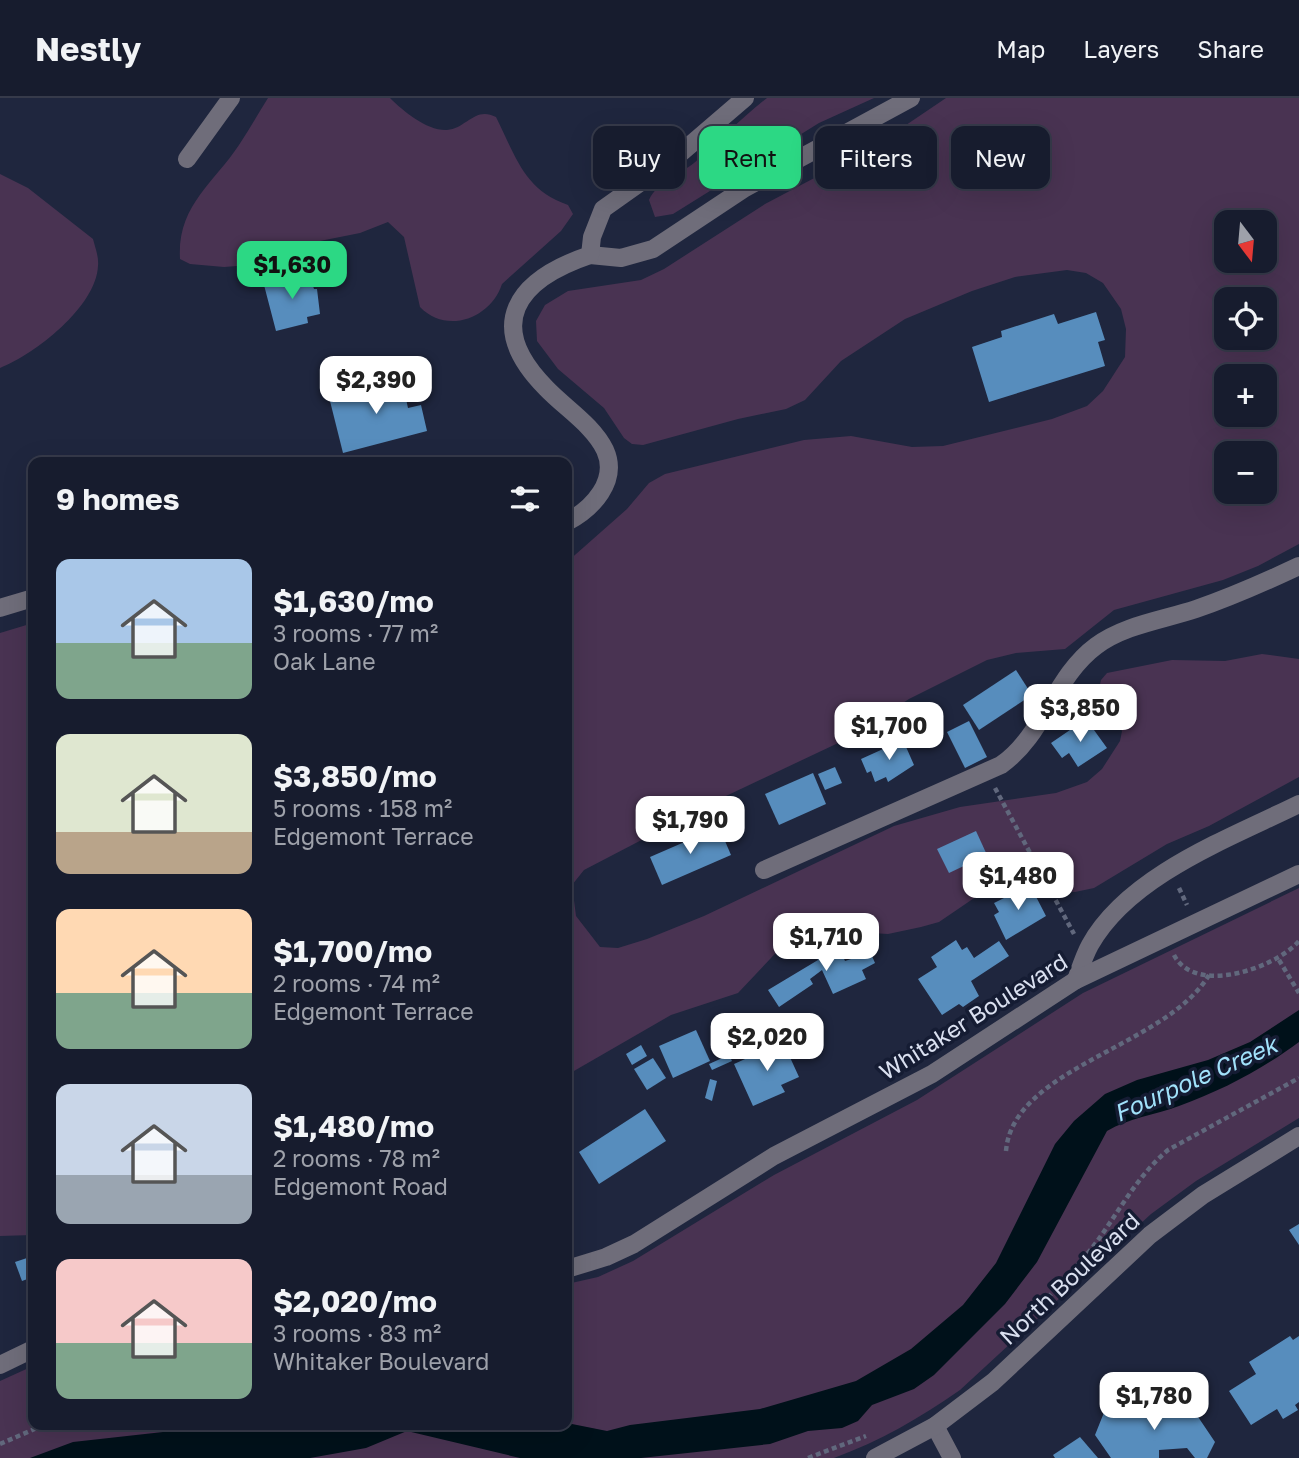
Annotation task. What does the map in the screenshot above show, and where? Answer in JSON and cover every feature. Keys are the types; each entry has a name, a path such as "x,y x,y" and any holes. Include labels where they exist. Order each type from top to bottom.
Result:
{"street":[{"path":"187,159 230,98"},
{"path":"590,255 592,237 603,209 686,150 745,98"},
{"path":"572,518 594,502 608,474 608,461 597,438 545,388 524,362 512,327 513,312 530,285 558,267 590,255 621,258 653,248 744,188 911,98"},
{"path":"764,870 1001,765 1029,740 1078,664 1096,646 1113,636 1196,609 1299,566"},
{"path":"0,608 28,600"},
{"path":"1076,980 1090,945 1117,910 1134,894 1189,860 1299,804"},
{"name":"Whitaker Boulevard","path":"572,1267 606,1257 634,1244 774,1156 932,1074 1076,980 1299,874"},
{"name":"North Boulevard","path":"876,1458 936,1426 993,1382 1150,1234 1203,1195 1299,1136"},
{"path":"0,1365 28,1351"},
{"path":"936,1426 952,1458"}],"path":[{"path":"990,779 1074,933"},
{"path":"1175,880 1189,910"},
{"path":"1171,949 1178,962 1188,971 1209,975 1248,970 1279,960 1299,941"},
{"path":"1279,960 1299,993"},
{"path":"1006,1151 1011,1126 1040,1094 1067,1071 1116,1049 1163,1021 1193,999 1209,975"},
{"path":"1034,1312 1088,1252 1152,1164 1168,1150 1299,1078"},
{"path":"0,1444 32,1430"},
{"path":"808,1458 873,1433"}],"shaded area":[{"path":"268,98 390,98 416,119 431,127 447,130 482,114 489,114 496,117 516,158 531,181 553,199 568,205 573,214 561,231 502,284 488,306 467,319 455,321 443,320 420,307 404,237 388,222 360,233 310,243 285,258 264,264 224,267 190,264 180,259 184,224 190,210 239,145"},
{"path":"767,98 874,98 801,134 801,126 735,126"},
{"path":"946,98 1299,98 1299,544 1258,566 1223,580 1114,610 1065,649 1016,653 987,660 909,699 853,736 726,796 584,870 572,885 572,558 627,509 649,483 665,474 804,440 851,436 912,447 943,446 1052,419 1087,406 1103,391 1125,357 1126,329 1121,309 1103,283 1086,273 1067,270 1015,277 972,291 905,319 841,361 805,400 786,409 643,445 632,444 624,438 604,408 558,369 537,341 536,321 545,305 568,291 641,280 664,269 765,204 793,189 801,189 801,185 815,178 815,189 937,189 937,126 905,126"},
{"path":"699,158 699,189 713,189 673,214 655,217 649,200 656,189 685,189 685,169"},
{"path":"0,174 28,188 93,239 98,263 95,282 75,313 30,352 0,368"},
{"path":"28,625 28,1235 0,1236 0,633"},
{"path":"1262,654 1299,659 1299,777 1209,826 1167,844 1094,888 1075,892 1056,891 1016,881 986,890 939,922 921,927 888,934 819,930 788,940 738,993 671,1015 572,1072 572,885 576,916 600,947 618,948 647,939 704,916 894,826 960,807 1056,793 1087,782 1102,769 1120,741 1122,731 1099,689 1101,680 1107,673 1172,660 1225,661"},
{"path":"1299,888 1299,1118 1196,1181 1151,1214 960,1390 915,1419 867,1444 834,1458 0,1458 0,1381 28,1368 28,1430 572,1430 572,1283 598,1277 633,1261 774,1175 917,1100 1083,993"}],"water":[{"name":"Fourpole Creek","path":"1299,1010 1299,1042 1270,1062 1211,1093 1107,1131 1037,1262 1005,1304 934,1375 914,1389 872,1405 858,1421 842,1428 808,1431 770,1444 641,1458 520,1458 407,1431 366,1448 310,1458 30,1458 73,1442 181,1430 572,1430 572,1424 607,1431 630,1425 760,1409 856,1381 911,1349 963,1305 996,1263 1055,1144 1074,1121 1105,1094 1137,1080 1208,1060 1250,1042"}],"building":[{"path":"309,273 314,289 317,289 320,314 307,317 308,323 276,331 264,285"},
{"path":"1096,312 1105,340 1098,342 1105,366 989,402 972,347 1002,337 1001,331 1054,314 1058,324"},
{"path":"397,378 398,382 402,381 408,408 421,405 427,431 343,453 330,401 362,391 361,387"},
{"path":"1016,670 1032,695 979,730 963,705"},
{"path":"1086,719 1107,748 1078,767 1069,753 1062,758 1051,743"},
{"path":"969,721 987,757 965,768 947,732"},
{"path":"903,740 914,765 888,782 886,777 875,782 871,771 867,773 861,759"},
{"path":"835,767 842,783 825,790 818,774"},
{"path":"813,773 826,804 779,825 765,794"},
{"path":"719,827 731,855 662,885 650,857"},
{"path":"976,831 987,855 949,873 937,849"},
{"path":"1030,885 1046,916 1006,940 994,915 999,912 994,903"},
{"path":"956,940 962,950 967,947 974,958 999,941 1009,956 971,981 979,996 963,1007 959,1004 942,1015 918,979 937,967 931,957"},
{"path":"837,943 845,961 851,959 849,955 868,947 875,963 862,970 866,979 833,994 822,970 810,979 813,984 779,1007 768,990 818,960 815,952"},
{"path":"696,1030 710,1061 673,1078 659,1046"},
{"path":"783,1042 799,1077 781,1085 785,1092 753,1106 734,1064"},
{"path":"641,1045 647,1056 632,1065 626,1054"},
{"path":"729,1055 732,1061 712,1070 709,1064"},
{"path":"653,1058 666,1078 647,1090 634,1069"},
{"path":"710,1079 717,1081 712,1101 705,1098"},
{"path":"645,1109 666,1141 599,1184 579,1152"},
{"path":"1299,1224 1299,1245 1289,1230"},
{"path":"28,1258 28,1279 22,1281 15,1262"},
{"path":"1290,1336 1293,1340 1299,1336 1299,1402 1295,1405 1298,1410 1283,1419 1277,1409 1251,1425 1229,1391 1256,1374 1249,1362"},
{"path":"1188,1402 1215,1442 1207,1458 1195,1458 1187,1448 1159,1450 1159,1458 1111,1458 1095,1435 1105,1410 1140,1408 1144,1414 1149,1405"},
{"path":"1080,1437 1098,1458 1055,1458 1053,1455"}]}
